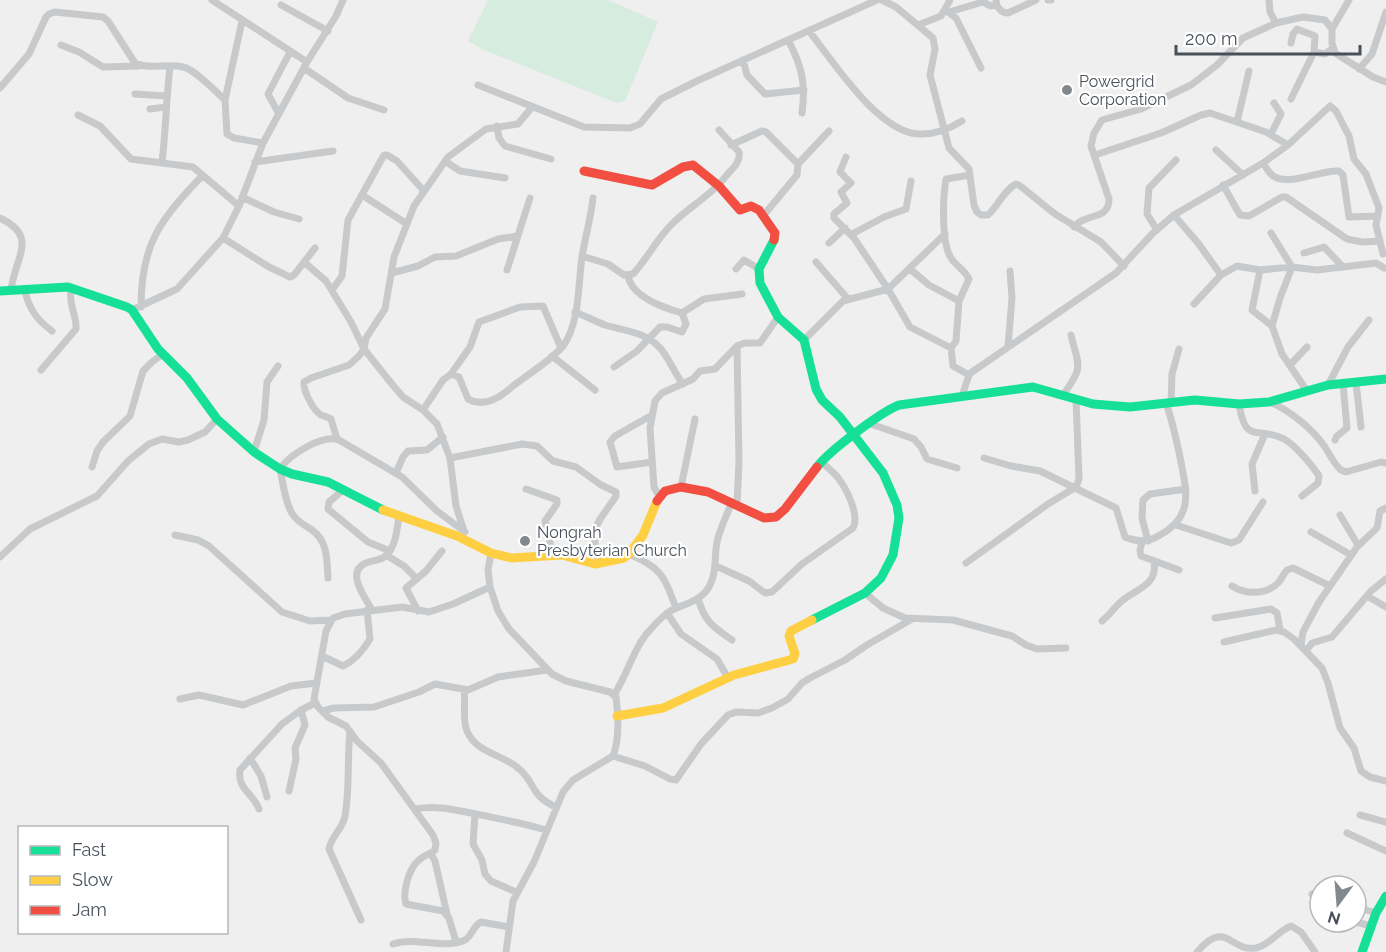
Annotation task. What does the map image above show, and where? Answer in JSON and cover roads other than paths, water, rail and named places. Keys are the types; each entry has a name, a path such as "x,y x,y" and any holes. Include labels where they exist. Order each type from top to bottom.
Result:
{"street":[{"path":"212,0 290,52 348,98 384,110"},
{"path":"0,291 25,291 49,287 71,288 136,309 177,289 223,238 239,206 263,143 305,65 328,31 343,0"},
{"path":"478,85 584,127 630,128 640,124 661,99 880,0 896,7 933,38 935,43 930,75 949,148 965,164 970,175 977,212 981,215 988,215 1016,184 1074,227 1101,242 1124,266"},
{"path":"947,11 950,0"},
{"path":"918,25 938,18 947,11 983,2 991,6 996,2 1005,13 1008,13 1036,0"},
{"path":"1269,0 1270,12 1276,23"},
{"path":"1349,0 1332,29 1333,48 1341,58 1386,82"},
{"path":"281,6 328,31"},
{"path":"947,11 956,18 981,68"},
{"path":"1359,69 1369,59 1386,12"},
{"path":"0,88 29,54 46,17 52,13 103,17 108,21 130,58 141,66"},
{"path":"1074,227 1084,218 1103,214 1109,206 1092,142 1094,133 1102,120 1141,109 1191,85 1217,65 1243,38 1276,23 1313,16 1325,20 1332,29"},
{"path":"242,21 225,100 226,128 228,136 263,143"},
{"path":"1291,43 1295,31 1301,29 1315,36 1314,52 1291,99"},
{"path":"809,31 863,99 880,115 906,131 916,134 945,130 962,121"},
{"path":"788,40 800,62 804,90 802,112"},
{"path":"61,45 79,52 103,68 177,66 188,69 225,100"},
{"path":"1314,52 1325,54 1333,48"},
{"path":"279,114 268,94 290,52"},
{"path":"743,60 747,75 765,94 804,90"},
{"path":"162,162 170,67"},
{"path":"1237,122 1249,71"},
{"path":"135,94 166,96"},
{"path":"1271,134 1281,114 1274,103"},
{"path":"150,109 165,107"},
{"path":"337,439 331,419 319,413 303,385 311,378 349,365 359,356 366,338 385,309 394,257 414,206 444,161 478,133 497,126 518,124 532,107"},
{"path":"962,396 969,375 1124,266 1174,215 1263,163 1287,145 1327,108 1334,108 1349,136 1354,159 1369,181 1379,208 1376,225 1384,251 1385,270"},
{"path":"1095,155 1161,133 1210,113 1271,134 1287,145"},
{"path":"78,116 100,126 131,159 193,167 202,177 239,206"},
{"path":"497,126 499,138 505,146 551,159"},
{"path":"582,256 608,264 624,275 633,274 646,260 657,239 674,222 719,186 740,156 719,130"},
{"path":"731,145 762,131 798,164"},
{"path":"763,216 797,176 798,164 829,132"},
{"path":"1216,150 1244,174"},
{"path":"255,162 333,151"},
{"path":"332,290 343,273 348,220 384,155 397,161 424,191"},
{"path":"846,157 840,172 851,183 841,192 847,203 833,216 852,234 888,288 910,327 951,348"},
{"path":"1157,230 1147,214 1149,188 1176,160"},
{"path":"444,161 460,171 505,178"},
{"path":"1263,163 1270,174 1278,178 1313,176 1340,171 1343,176 1349,217 1378,216"},
{"path":"584,171 652,185 683,167 693,165 719,186 740,210 753,207 759,210 773,228 774,240 759,269 760,283 778,317 804,340 819,395 869,451 883,472 897,505 899,518 898,533 890,562 881,578 865,592 790,631 789,636 795,654 793,659 729,678 669,705 617,716"},
{"path":"969,375 953,366 951,348 956,341 959,301 969,279 963,269 950,257 945,234 946,179 970,175"},
{"path":"202,177 166,215 146,256 136,309 149,339 187,378 217,419 254,452 280,469 328,482 399,516 471,542 491,553 511,558 571,556 599,563 624,558 643,536 659,496 671,489 681,487 708,492 764,518 776,517 785,509 821,462 868,423 899,405 1033,387 1093,404 1130,407 1204,400 1239,404 1269,402 1328,385 1386,379"},
{"path":"852,234 884,217 906,210 911,181"},
{"path":"1223,185 1240,215 1244,217 1286,197 1347,239 1362,242 1380,241"},
{"path":"362,195 407,224"},
{"path":"242,197 274,212 299,219"},
{"path":"507,270 530,198"},
{"path":"451,374 459,376 468,399 479,402 487,401 500,397 561,348 570,333 575,312 582,256 593,198"},
{"path":"1174,215 1221,275"},
{"path":"0,218 17,228 21,235 21,251 11,291"},
{"path":"829,243 845,228"},
{"path":"1271,233 1292,267"},
{"path":"804,340 832,310 848,299 888,288 945,234"},
{"path":"392,273 418,266 435,257 456,256 498,238 517,237"},
{"path":"223,238 287,276 294,275 315,248"},
{"path":"1304,253 1323,247 1342,267"},
{"path":"736,269 744,260 759,269"},
{"path":"304,262 322,276 332,290 351,322 363,349 403,397 423,410 437,424 450,458 456,506 471,542"},
{"path":"816,262 848,299"},
{"path":"1194,304 1221,275 1238,266 1260,270 1292,267 1317,270 1376,263 1385,270"},
{"path":"1272,326 1292,267"},
{"path":"910,268 928,285 959,301"},
{"path":"1260,270 1251,308 1272,326 1282,354 1307,391"},
{"path":"1008,346 1012,298 1010,271"},
{"path":"614,367 637,351 664,326 682,332 686,324 682,313 647,298 631,285 628,276"},
{"path":"41,370 76,329 70,306 71,288"},
{"path":"25,291 32,311 52,331"},
{"path":"682,313 704,299 741,294"},
{"path":"423,410 443,380 451,374 470,347 479,322 520,307 543,306 561,348"},
{"path":"575,312 649,339 659,346 683,384"},
{"path":"659,496 654,487 650,428 655,401 659,395 693,379 700,371 715,369 737,346 745,343 760,343 778,317"},
{"path":"1328,385 1348,347 1370,320"},
{"path":"1064,395 1077,376 1079,368 1071,334"},
{"path":"506,952 516,892 529,871 556,807 569,783 613,756 617,741 614,695 630,668 640,643 649,630 668,613 698,598 709,587 716,566 716,548 720,530 734,503 739,462 737,346"},
{"path":"1290,365 1307,347"},
{"path":"984,458 1017,468 1040,471 1116,508 1125,537 1145,541 1163,534 1176,525 1187,495 1168,403 1172,374 1179,349"},
{"path":"92,466 104,442 130,416 143,371 163,354"},
{"path":"552,356 596,390"},
{"path":"254,452 264,420 267,382 278,366"},
{"path":"1356,382 1361,427"},
{"path":"1335,440 1347,428 1343,384"},
{"path":"966,563 1048,504 1076,487 1080,479 1076,399"},
{"path":"1269,402 1283,409 1310,430 1324,445 1341,470 1346,471 1381,462 1386,464"},
{"path":"1239,404 1243,425 1248,430 1285,439 1319,476 1318,483 1302,496"},
{"path":"652,415 611,438 610,442 617,467 652,462"},
{"path":"0,557 30,530 97,496 128,461 149,444 162,439 188,441 205,432 217,419"},
{"path":"681,487 695,419"},
{"path":"868,423 908,436 918,443 927,459 957,468"},
{"path":"1255,491 1252,464 1265,434"},
{"path":"396,473 408,451 427,450 443,437"},
{"path":"280,469 290,457 300,450 330,439 337,439 396,473 437,511 465,532"},
{"path":"450,458 522,444 531,445 542,450 553,461 576,467 601,485 612,489 616,495 596,523 593,533 599,563"},
{"path":"716,566 749,581 765,593 772,592 798,567 853,528 856,516 845,489 837,477 821,462"},
{"path":"280,469 291,511 300,523 313,531 322,541 327,554 328,578"},
{"path":"526,489 557,500 557,504 545,521 553,555"},
{"path":"1179,570 1140,555 1145,541 1142,518 1143,500 1150,494 1186,489"},
{"path":"343,490 329,502 328,509 368,542 402,564 417,579"},
{"path":"1176,525 1212,535 1225,542 1236,542 1263,502"},
{"path":"1304,648 1303,632 1307,623 1358,545 1375,531 1380,511 1386,508"},
{"path":"1340,515 1358,545"},
{"path":"322,656 343,666 350,663 370,639 369,610 359,586 358,573 365,563 380,560 388,553 395,539 399,516"},
{"path":"1311,532 1351,555"},
{"path":"175,535 198,540 209,546 282,612 310,621 331,621 345,614 402,607 434,611 490,587"},
{"path":"418,610 406,590 407,586 433,564 442,550"},
{"path":"491,553 488,570 490,587 505,624 548,670 566,681 605,690 614,695"},
{"path":"629,554 659,571 676,608"},
{"path":"1102,621 1124,598 1152,580 1154,561"},
{"path":"1232,586 1244,592 1264,590 1278,583 1287,570 1293,568 1330,586"},
{"path":"1304,648 1332,637 1367,596 1386,579"},
{"path":"865,592 891,612 912,619 953,620 1012,636 1037,649 1066,648"},
{"path":"1367,596 1386,607"},
{"path":"698,598 705,618 713,627 732,640"},
{"path":"1215,618 1271,609 1277,613 1280,630"},
{"path":"668,613 681,633 717,659 729,678"},
{"path":"613,756 645,766 676,780 700,744 728,715 736,712 758,713 783,703 802,683 912,619"},
{"path":"331,621 326,631 316,683 315,703 322,711 346,726 357,741 381,763 434,835 435,850 416,862 408,880 405,901 412,907 440,909 447,914"},
{"path":"1224,642 1269,630 1280,630 1294,639 1325,673 1340,728 1354,748 1361,771 1370,777 1386,780"},
{"path":"322,711 334,708 374,707 419,692 435,684 464,690 472,689 498,677 548,670"},
{"path":"180,699 200,695 243,705 291,686 316,683"},
{"path":"464,690 465,727 472,740 481,748 517,767 524,774 536,795 556,807"},
{"path":"259,809 254,799 243,789 240,782 240,770 282,724 315,703"},
{"path":"289,791 296,759 295,748 305,725 301,710"},
{"path":"350,732 345,814 329,849 361,920"},
{"path":"250,758 261,777 267,796"},
{"path":"415,808 436,806 514,821 546,830"},
{"path":"475,814 472,844 482,860 485,874 491,881 516,892"},
{"path":"1360,815 1386,822"},
{"path":"1347,833 1386,851"},
{"path":"430,854 435,861 456,942"},
{"path":"1362,952 1376,913 1386,896"},
{"path":"1368,911 1376,913"},
{"path":"393,944 403,940 456,942 469,937 476,925 481,922 509,927"},
{"path":"1197,952 1216,937 1228,939 1243,948 1260,948 1291,926 1300,932 1315,952"}],"place":[{"name":"Powergrid Corporation","path":"1067,90"},
{"name":"Nongrah Presbyterian Church","path":"525,541"}]}
